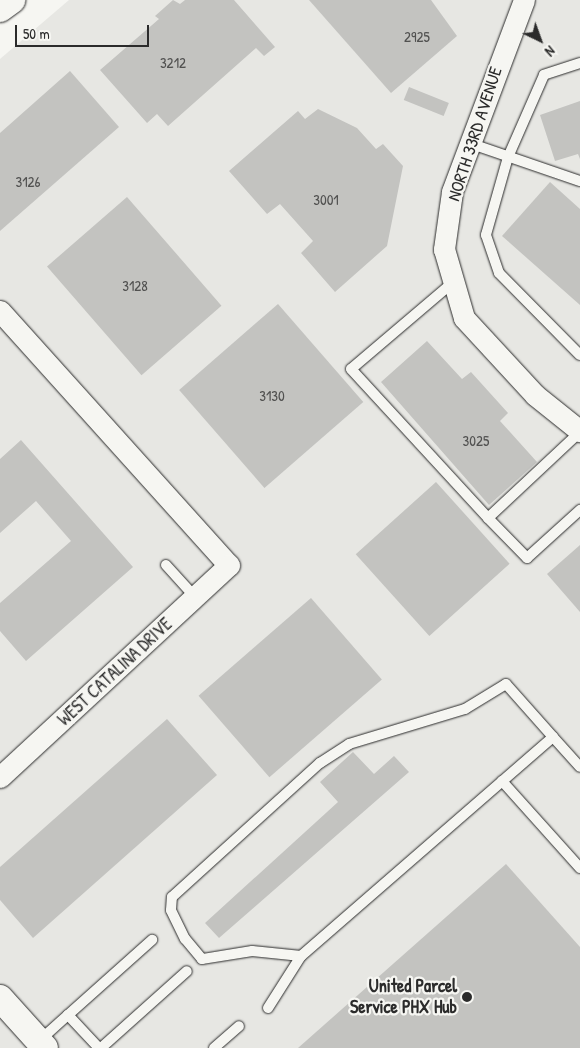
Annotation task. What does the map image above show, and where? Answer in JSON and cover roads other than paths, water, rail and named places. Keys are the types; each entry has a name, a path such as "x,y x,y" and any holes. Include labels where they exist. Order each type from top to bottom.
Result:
{"main road":[{"path":"0,8 11,0"}],"street":[{"name":"NORTH 33RD AVENUE","path":"524,0 452,192 444,249 452,284 464,318 535,395 580,432"},
{"name":"WEST CATALINA DRIVE","path":"0,311 229,565 0,777"},
{"path":"0,998 38,1046"}],"lane":[{"path":"580,63 544,75 508,157 486,235 499,273 580,355"},
{"path":"469,143 580,182"},
{"path":"452,284 351,369 527,558 580,510"},
{"path":"488,518 580,432"},
{"path":"166,565 196,597"},
{"path":"300,956 252,951 202,959 185,938 171,910 172,897 320,763 349,744 465,710 506,684 580,766"},
{"path":"268,1008 300,956 553,736"},
{"path":"502,781 580,868"},
{"path":"38,1046 68,1015 152,940"},
{"path":"68,1015 100,1048 187,971"},
{"path":"214,1048 239,1026"}],"place":[{"name":"United Parcel Service PHX Hub","path":"467,997"}]}
